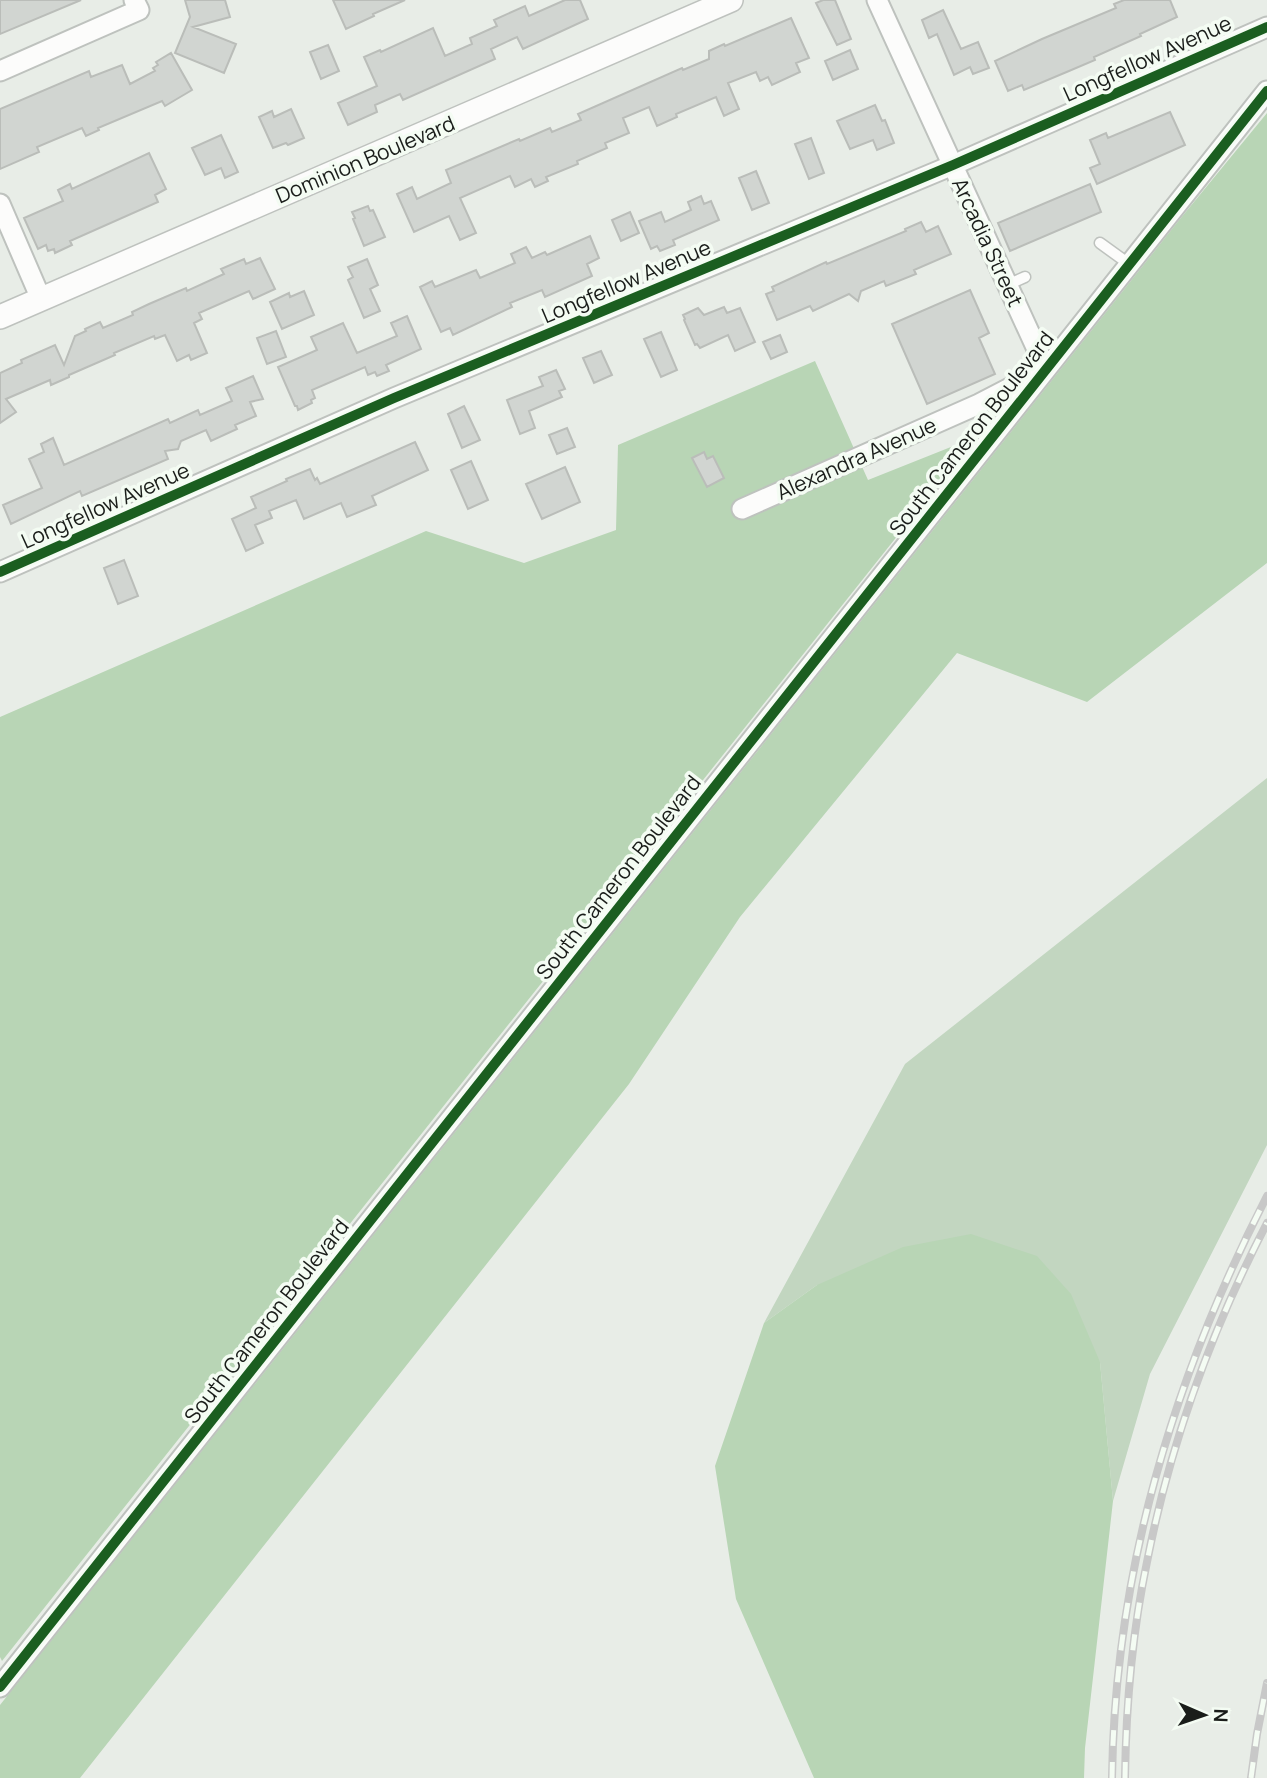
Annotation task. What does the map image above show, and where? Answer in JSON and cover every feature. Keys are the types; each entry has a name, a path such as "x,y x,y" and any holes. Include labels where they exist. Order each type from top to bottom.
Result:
{"street":[{"path":"0,71 139,10 134,0"},
{"name":"Dominion Boulevard","path":"0,317 731,0"},
{"name":"Arcadia Street","path":"877,0 953,165 1016,281 1046,369"},
{"name":"Longfellow Avenue","path":"0,572 407,393 953,165 1267,27"},
{"name":"South Cameron Boulevard","path":"0,1687 1267,91"},
{"path":"0,204 41,299"},
{"name":"Alexandra Avenue","path":"742,509 979,404 1046,369"}],"lane":[{"path":"1100,243 1129,264"}],"green space":[{"path":"1267,113 1267,563 1087,702 957,653 740,917 629,1084 80,1778 0,1778 0,1705"},
{"path":"815,361 868,480 976,437 2,1661 0,717 426,531 524,563 616,530 618,445"},
{"path":"1267,778 1267,1145 1150,1374 1113,1501 1100,1362 817,1285 764,1323 905,1064"},
{"path":"971,1234 1037,1256 1071,1294 1100,1362 1113,1501 1085,1748 1084,1778 814,1778 736,1599 715,1466 764,1323 817,1285 903,1247"}],"building":[{"path":"0,0 81,0 0,34"},
{"path":"185,0 225,0 230,17 193,27 236,44 224,73 175,53 190,17"},
{"path":"333,0 405,0 346,29"},
{"path":"565,0 580,0 588,19 523,49 517,37 491,49 495,59 403,100 400,94 375,105 377,112 348,125 338,103 377,86 364,57 433,28 445,56 472,44 470,38 497,26 494,20 525,6 529,16"},
{"path":"835,0 851,39 837,45 816,3"},
{"path":"1124,0 1170,0 1177,17 1094,57 1095,60 1024,90 1022,85 1008,91 995,61 1116,8 1114,4"},
{"path":"943,10 961,49 978,42 989,68 973,74 970,67 954,75 937,34 929,38 922,20"},
{"path":"791,18 809,58 796,63 800,72 772,85 768,77 760,81 756,72 728,83 739,109 724,116 716,97 676,114 677,117 657,126 649,107 623,118 629,133 605,143 607,148 577,161 578,164 546,177 548,181 535,187 531,179 515,187 510,176 460,198 476,233 460,240 449,216 414,232 397,194 412,187 417,199 451,183 446,170 519,139 520,141 550,128 552,132 581,120 578,114 682,68 683,70 709,59 709,51 724,44 725,46"},
{"path":"328,45 339,71 321,79 310,52"},
{"path":"850,50 858,69 833,80 825,61"},
{"path":"171,53 192,90 165,106 162,101 98,128 99,130 86,136 82,128 37,147 39,152 0,169 0,109 89,71 91,77 122,65 130,84 155,71 153,68 158,65 156,62"},
{"path":"875,105 882,121 885,120 894,143 877,150 873,140 850,149 837,121"},
{"path":"291,109 304,138 273,148 259,117 272,111 274,117"},
{"path":"1170,112 1185,145 1097,184 1090,168 1100,164 1090,140 1106,133 1108,138"},
{"path":"221,135 238,172 225,178 221,168 205,175 192,148"},
{"path":"811,138 824,173 809,179 795,144"},
{"path":"149,153 166,189 155,195 158,202 70,241 72,245 55,253 54,249 48,251 46,245 38,249 24,218 63,201 58,190 70,184 72,189"},
{"path":"756,171 769,203 752,210 739,178"},
{"path":"1090,184 1101,212 1010,251 998,223"},
{"path":"701,196 704,204 711,201 719,220 673,240 675,245 660,251 657,246 651,249 639,221 661,212 665,222 691,210 688,202"},
{"path":"368,206 370,211 373,210 385,237 364,246 352,212"},
{"path":"630,212 639,233 621,241 612,220"},
{"path":"921,222 926,232 938,226 951,254 914,270 916,274 886,286 884,281 861,291 858,301 849,294 813,311 810,306 777,320 766,294 774,291 772,287 826,262 827,264 906,231 905,229"},
{"path":"590,236 599,258 587,264 592,276 545,297 542,290 510,303 512,307 453,335 450,328 441,332 420,287 432,281 435,287 476,270 480,278 515,263 511,254 526,247 532,258 545,252 547,255"},
{"path":"260,258 275,289 253,299 249,291 199,313 202,319 194,323 207,353 191,360 189,355 177,361 165,335 155,339 154,336 51,385 50,380 6,399 16,412 0,423 0,373 55,345 64,365 75,336 86,331 85,329 100,322 103,328 133,315 132,312 149,304 224,274 221,269 244,259 246,264"},
{"path":"367,259 378,285 370,289 380,311 364,318 348,280 353,277 348,267"},
{"path":"970,290 989,333 979,338 995,374 927,404 892,324"},
{"path":"304,291 314,315 282,329 270,302 289,293 290,297"},
{"path":"724,307 727,313 740,308 755,342 735,351 728,335 700,348 695,345 683,315 698,308 704,315"},
{"path":"407,316 421,349 386,365 389,371 377,376 375,372 368,375 365,367 312,390 315,398 311,400 312,403 298,410 278,367 317,350 311,337 343,323 357,353 397,336 391,323"},
{"path":"276,331 286,357 267,364 257,338"},
{"path":"661,332 677,370 661,377 644,339"},
{"path":"780,335 787,352 771,359 763,342"},
{"path":"601,351 612,375 594,383 583,358"},
{"path":"556,370 565,389 559,391 562,397 529,411 535,428 520,434 507,400 543,386 539,377"},
{"path":"253,376 263,399 250,402 256,416 235,425 237,429 211,441 206,430 181,441 178,449 165,451 168,459 82,496 80,491 11,524 3,505 42,488 29,459 44,452 41,444 53,438 64,465 168,419 170,423 198,410 200,415 232,401 226,388"},
{"path":"464,406 480,440 462,448 448,414"},
{"path":"567,428 575,447 557,454 549,435"},
{"path":"415,442 428,470 372,496 376,505 347,517 341,503 304,519 296,500 269,511 272,518 255,525 263,543 246,551 232,519 256,508 251,497 310,469 320,484"},
{"path":"704,452 707,459 713,456 724,478 707,487 692,458"},
{"path":"471,461 488,500 468,509 451,470"},
{"path":"565,467 580,502 542,519 526,484"},
{"path":"124,560 138,596 118,604 104,568"}],"railway":[{"path":"1112,1778 1124,1625 1155,1478 1177,1406 1204,1335 1233,1265 1267,1196"},
{"path":"1125,1778 1128,1697 1134,1643 1142,1589 1168,1474 1211,1346 1267,1223"},
{"path":"1251,1778 1267,1683"}],"cycle path":[{"path":"0,572 394,398 953,165 1267,27"},
{"path":"0,1687 1267,91"}]}
